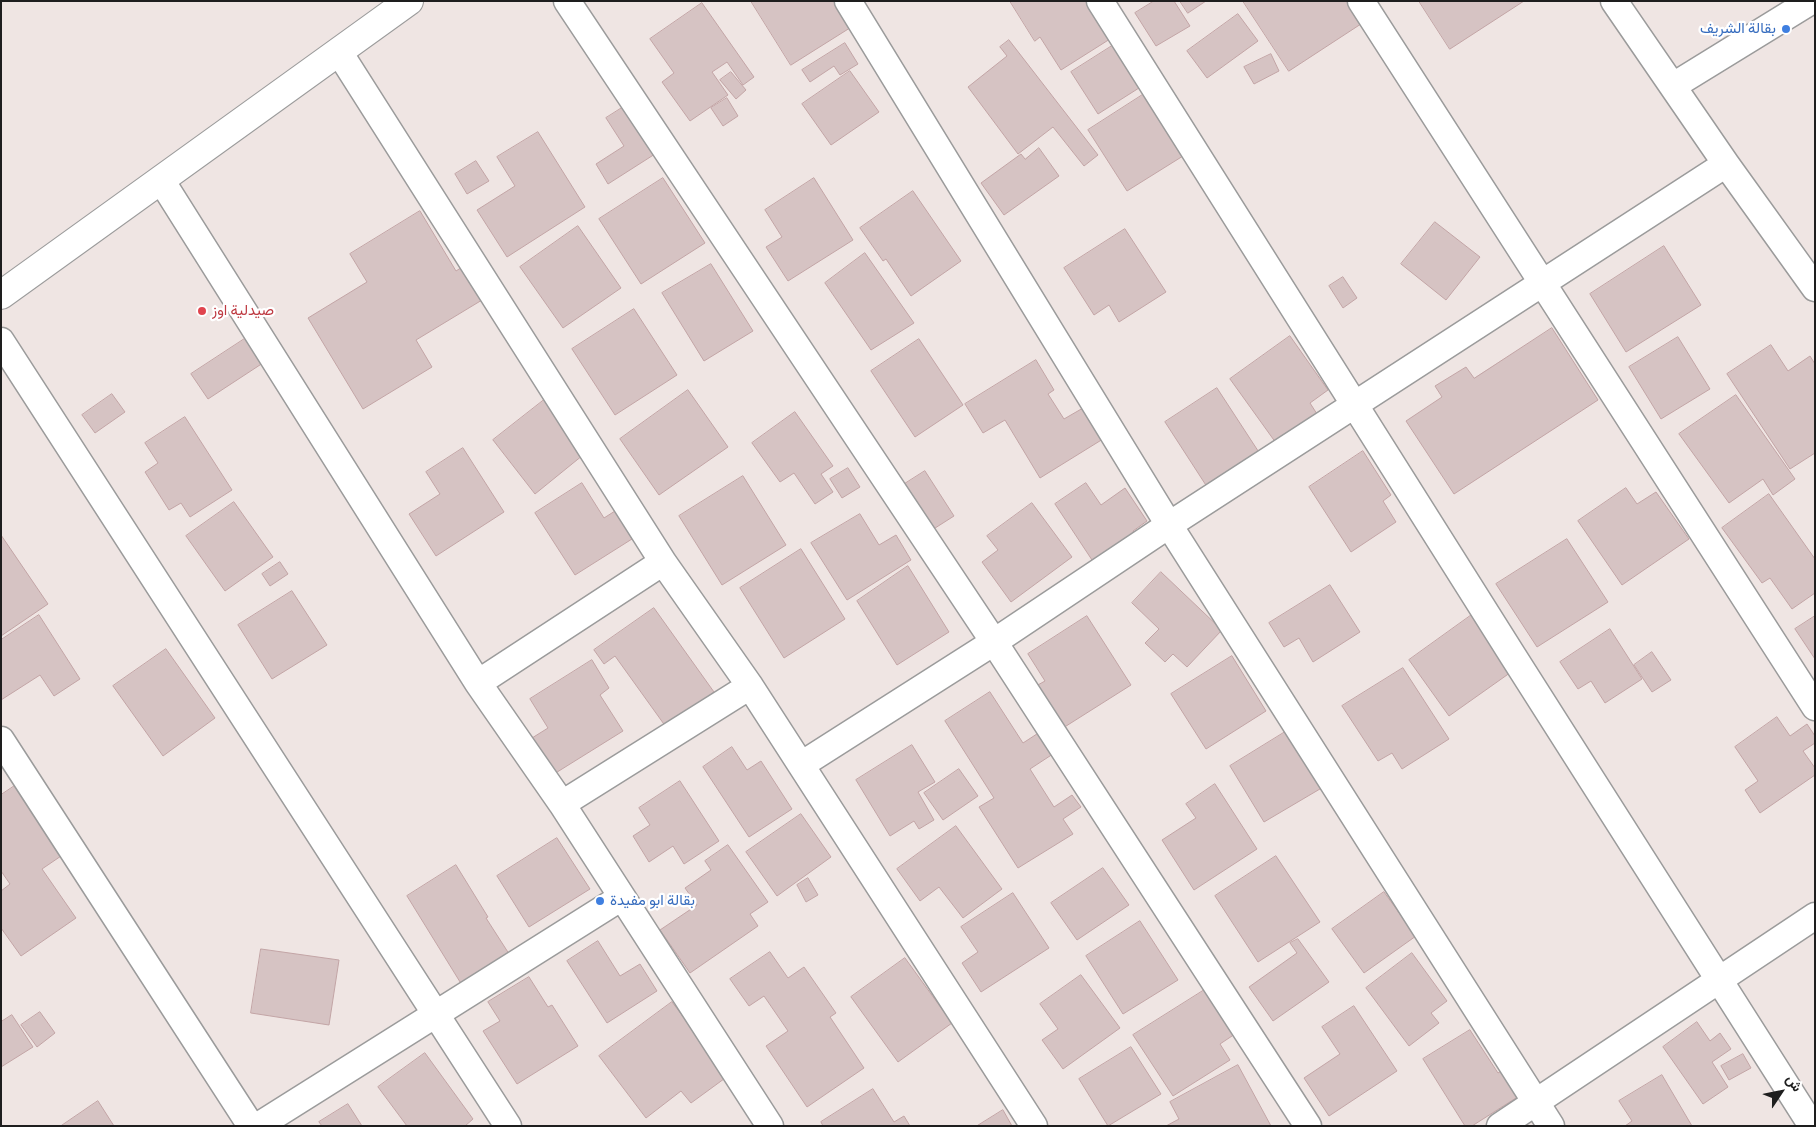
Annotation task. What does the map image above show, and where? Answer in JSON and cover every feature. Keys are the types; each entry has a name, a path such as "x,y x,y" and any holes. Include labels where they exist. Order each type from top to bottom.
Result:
{"street":[{"path":"1,294 409,1"},
{"path":"567,1 994,642 1308,1126"},
{"path":"848,1 1169,525 1551,1126"},
{"path":"1100,1 1812,1126"},
{"path":"1361,1 1815,707"},
{"path":"1614,1 1726,164 1815,288"},
{"path":"1673,86 1811,1"},
{"path":"338,52 663,562 750,686 1034,1126"},
{"path":"801,765 994,642 1169,525 1726,164"},
{"path":"161,180 478,683 562,804 770,1126"},
{"path":"1,341 508,1126"},
{"path":"478,683 663,562"},
{"path":"562,804 750,686"},
{"path":"1,740 252,1126"},
{"path":"258,1126 622,897"},
{"path":"1500,1126 1815,916"}],"building":[{"path":"751,1 837,1 853,26 791,65"},
{"path":"1010,1 1086,1 1110,39 1061,70 1040,37 1035,41"},
{"path":"1154,1 1174,1 1190,26 1156,46 1135,13"},
{"path":"1180,1 1206,1 1188,13"},
{"path":"1243,1 1351,1 1364,22 1289,71"},
{"path":"1419,1 1524,1 1450,49"},
{"path":"702,3 754,77 743,85 727,62 712,72 728,95 690,121 662,82 674,73 650,39"},
{"path":"1238,14 1258,41 1207,78 1187,51"},
{"path":"1123,39 1150,81 1098,114 1071,72"},
{"path":"1009,40 1098,155 1084,166 1053,127 1018,154 968,87 1007,56 1000,47"},
{"path":"845,43 858,64 840,75 834,66 810,82 802,70"},
{"path":"1271,54 1279,71 1254,84 1244,67"},
{"path":"850,71 879,112 831,145 802,104"},
{"path":"731,72 746,90 736,99 720,80"},
{"path":"1144,94 1183,156 1127,191 1088,130"},
{"path":"727,98 738,116 723,126 711,108"},
{"path":"625,106 655,154 608,184 596,164 624,146 606,118"},
{"path":"538,132 585,207 507,257 477,210 515,186 497,157"},
{"path":"1039,148 1059,176 1004,215 981,183 1021,154 1025,159"},
{"path":"476,161 489,181 467,194 455,174"},
{"path":"663,178 705,243 641,284 599,219"},
{"path":"814,178 853,240 788,281 766,247 782,237 765,210"},
{"path":"913,191 961,261 911,296 886,259 883,261 860,228"},
{"path":"420,211 456,271 467,264 487,297 416,340 432,367 363,409 308,318 367,282 350,254"},
{"path":"1435,222 1480,257 1446,300 1401,264"},
{"path":"578,226 621,288 563,328 520,267"},
{"path":"1125,229 1166,292 1119,322 1109,305 1094,315 1064,268"},
{"path":"1664,246 1701,305 1626,352 1590,294"},
{"path":"865,253 914,323 871,350 825,283"},
{"path":"711,264 753,331 704,361 662,293"},
{"path":"1343,277 1357,298 1343,308 1329,286"},
{"path":"634,309 677,375 615,415 572,349"},
{"path":"1552,328 1598,400 1454,494 1406,421 1442,397 1435,386 1466,367 1474,378"},
{"path":"249,336 266,361 208,399 191,374"},
{"path":"1290,336 1328,390 1310,403 1317,414 1276,443 1230,379"},
{"path":"1678,337 1710,389 1661,419 1629,367"},
{"path":"919,339 963,405 915,437 871,371"},
{"path":"1771,345 1788,371 1810,356 1815,364 1815,453 1790,469 1727,374"},
{"path":"1036,360 1054,390 1048,394 1064,419 1083,408 1103,439 1040,478 1005,420 983,433 965,404"},
{"path":"1217,388 1264,460 1211,493 1165,422"},
{"path":"688,390 728,447 659,495 620,439"},
{"path":"112,394 125,412 95,433 82,415"},
{"path":"1736,395 1795,479 1773,495 1763,479 1729,503 1679,434"},
{"path":"544,400 588,451 535,494 493,440"},
{"path":"795,412 833,466 821,474 833,492 815,504 794,473 780,482 752,443"},
{"path":"185,417 232,490 190,517 181,503 169,510 145,472 158,463 145,443"},
{"path":"463,448 504,512 436,556 409,514 440,494 426,472"},
{"path":"1363,451 1391,495 1383,501 1396,522 1351,552 1309,487"},
{"path":"848,468 860,487 842,498 830,479"},
{"path":"925,471 954,516 932,530 903,485"},
{"path":"743,476 786,545 722,585 679,516"},
{"path":"582,483 604,518 615,511 632,539 575,575 535,513"},
{"path":"1086,483 1101,505 1125,488 1147,521 1133,531 1141,543 1094,563 1055,504"},
{"path":"1626,488 1637,504 1656,492 1689,539 1622,585 1578,521"},
{"path":"1769,494 1815,559 1815,593 1792,609 1770,578 1762,583 1722,528"},
{"path":"234,502 273,557 225,591 186,536"},
{"path":"1032,503 1072,557 1011,602 982,562 998,550 987,536"},
{"path":"860,514 879,545 896,535 911,560 847,600 811,543"},
{"path":"1,535 48,604 1,636"},
{"path":"1567,539 1608,602 1537,647 1496,584"},
{"path":"801,549 845,619 784,658 740,588"},
{"path":"280,562 288,574 270,586 262,574"},
{"path":"908,566 949,632 897,665 857,601"},
{"path":"1161,572 1222,630 1187,667 1173,654 1165,662 1145,643 1159,629 1132,603"},
{"path":"1330,585 1360,632 1313,662 1299,638 1284,647 1269,623"},
{"path":"292,591 327,645 272,679 238,625"},
{"path":"654,608 714,692 666,727 615,656 604,664 594,650"},
{"path":"1473,614 1514,670 1449,716 1409,660"},
{"path":"39,615 80,679 54,696 40,675 1,700 1,640"},
{"path":"1087,616 1131,685 1063,728 1036,686 1045,681 1028,654"},
{"path":"1815,616 1815,659 1795,629"},
{"path":"1610,629 1642,679 1605,703 1591,681 1578,689 1560,662"},
{"path":"166,649 215,718 163,756 113,686"},
{"path":"1652,652 1671,680 1652,692 1634,665"},
{"path":"1232,656 1266,711 1206,749 1171,694"},
{"path":"592,660 609,688 600,695 623,731 554,774 532,738 548,728 530,699"},
{"path":"1403,668 1449,739 1402,769 1392,753 1378,761 1342,706"},
{"path":"990,692 1023,743 1043,730 1056,752 1030,769 1054,807 1072,795 1081,807 1063,819 1073,834 1018,868 979,807 994,798 945,721"},
{"path":"1777,717 1790,736 1807,724 1815,736 1815,743 1803,751 1815,768 1815,775 1760,813 1745,790 1758,781 1735,747"},
{"path":"1290,729 1325,786 1264,822 1230,766"},
{"path":"912,745 935,782 918,792 934,820 919,829 914,821 890,836 856,780"},
{"path":"732,747 747,770 761,761 792,809 749,837 703,767"},
{"path":"959,769 978,796 943,820 924,793"},
{"path":"680,781 719,841 684,864 673,846 649,862 633,836 650,825 639,808"},
{"path":"1215,784 1257,849 1194,890 1162,840 1196,818 1186,804"},
{"path":"16,785 64,854 42,869 76,918 21,956 1,928 1,891 10,884 1,871 1,795"},
{"path":"801,814 831,857 777,896 746,852"},
{"path":"956,826 1002,889 963,918 939,887 920,901 897,869"},
{"path":"557,838 590,889 529,927 497,876"},
{"path":"728,845 768,902 750,914 758,926 690,973 660,930 697,905 685,888 711,870 705,861"},
{"path":"1276,856 1320,922 1258,962 1215,896"},
{"path":"456,865 488,917 486,918 513,960 465,990 407,896"},
{"path":"1103,868 1129,905 1077,940 1051,903"},
{"path":"808,878 818,895 806,902 797,885"},
{"path":"1384,892 1416,936 1364,973 1332,929"},
{"path":"1013,893 1049,948 981,992 962,963 978,952 961,927"},
{"path":"1140,921 1178,980 1123,1014 1086,956"},
{"path":"1298,939 1329,982 1273,1021 1249,987 1297,953 1290,943"},
{"path":"598,941 620,976 640,964 657,991 607,1023 567,961"},
{"path":"261,949 339,960 329,1025 251,1013"},
{"path":"770,952 788,978 804,967 836,1013 830,1017 864,1068 807,1107 766,1046 788,1031 764,996 749,1006 730,979"},
{"path":"1412,953 1447,1001 1431,1013 1439,1023 1409,1046 1366,988"},
{"path":"905,958 952,1023 898,1062 851,997"},
{"path":"1081,975 1120,1028 1063,1069 1042,1040 1058,1029 1040,1004"},
{"path":"529,977 548,1007 552,1005 578,1046 517,1084 483,1031 500,1021 488,1002"},
{"path":"1206,989 1235,1034 1220,1044 1230,1060 1173,1096 1133,1035"},
{"path":"672,1002 728,1076 691,1103 681,1091 646,1118 599,1056"},
{"path":"1354,1006 1397,1071 1329,1116 1304,1078 1340,1054 1322,1027"},
{"path":"40,1012 55,1033 37,1047 21,1025"},
{"path":"12,1015 33,1047 1,1067 1,1022"},
{"path":"1697,1022 1710,1041 1720,1033 1731,1049 1712,1062 1728,1087 1703,1104 1663,1047"},
{"path":"1470,1030 1498,1073 1511,1065 1527,1091 1472,1126 1465,1126 1423,1059"},
{"path":"1131,1047 1161,1094 1108,1126 1079,1079"},
{"path":"425,1053 473,1119 465,1126 407,1126 378,1087"},
{"path":"1743,1054 1751,1068 1729,1080 1721,1066"},
{"path":"1238,1065 1271,1126 1166,1126 1179,1119 1170,1102"},
{"path":"1662,1075 1692,1126 1625,1126 1632,1121 1619,1101"},
{"path":"873,1089 894,1122 904,1116 910,1126 823,1126 821,1122"},
{"path":"98,1101 114,1126 61,1126"},
{"path":"348,1104 362,1126 322,1126 319,1122"},
{"path":"1003,1110 1012,1126 977,1126"}],"place":[{"name":"بقالة الشريف","path":"1786,29"},
{"name":"صيدلية اوز","path":"202,311"},
{"name":"بقالة ابو مفيدة","path":"600,901"}]}
